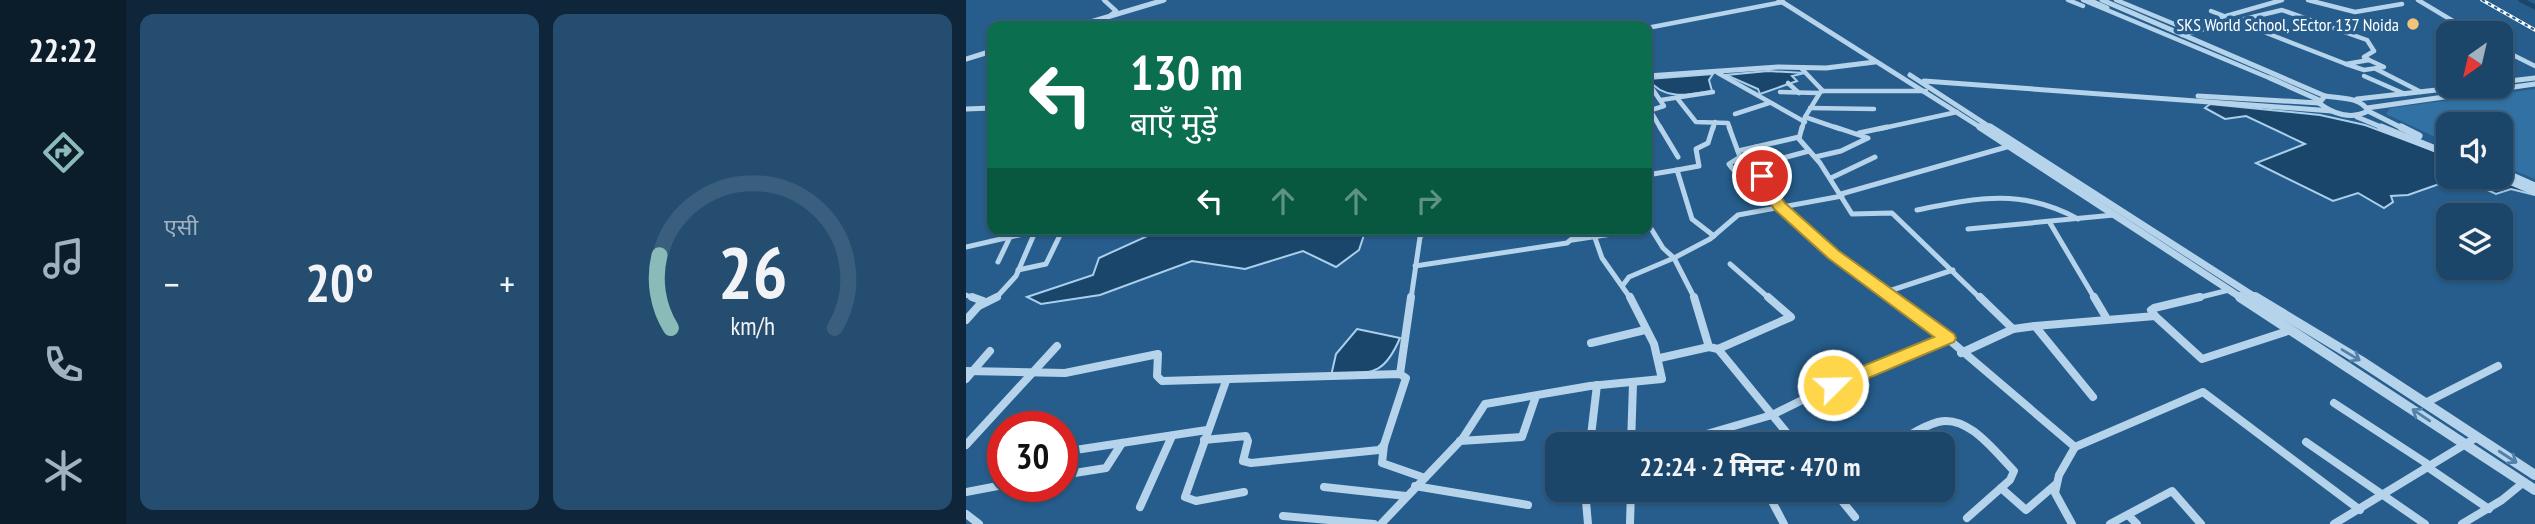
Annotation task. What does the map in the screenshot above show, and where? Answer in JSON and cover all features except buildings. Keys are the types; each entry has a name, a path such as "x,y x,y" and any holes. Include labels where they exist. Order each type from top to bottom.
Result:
{"street":[{"path":"1104,0 1116,11 1106,18"},
{"path":"1095,21 1164,0"},
{"path":"2068,0 2083,3 2279,82"},
{"path":"2089,0 2321,100"},
{"path":"2102,0 2140,15 2321,100 2332,111"},
{"path":"2116,0 2140,15 2150,15 2184,28 2282,0"},
{"path":"2308,0 2343,13 2358,14 2402,4"},
{"path":"2418,0 2453,21"},
{"path":"1652,28 1783,1 1911,78 1957,112 2226,286 2425,403 2535,475"},
{"path":"1783,1 1875,62 1902,76 1921,81 2332,111 2353,116 2436,149"},
{"path":"2284,10 2367,40 2374,51 2364,57 2369,60 2384,67 2369,69 2346,64 2235,21 2284,10"},
{"path":"2211,11 2226,16"},
{"path":"2182,35 2227,23"},
{"path":"966,59 987,53"},
{"path":"2513,55 2535,66"},
{"path":"2346,64 2369,60"},
{"path":"1652,80 1875,62"},
{"path":"1801,68 1820,92"},
{"path":"2369,69 2417,93"},
{"path":"2376,69 2417,93"},
{"path":"1718,73 1749,87 1769,103 1805,119 1868,138 1841,151 1815,157"},
{"path":"2364,76 2405,94"},
{"path":"1911,78 2321,100 2354,100 2436,91"},
{"path":"2513,81 2535,78"},
{"path":"1921,81 2535,490"},
{"path":"1788,83 1799,93"},
{"path":"2353,116 2368,109 2535,84"},
{"path":"1652,88 1663,107 1652,110"},
{"path":"1780,92 1926,91"},
{"path":"1661,100 1713,92"},
{"path":"1799,138 1810,108 1820,92"},
{"path":"1676,98 1695,121 1728,123 1740,157 1730,163 1731,167 1747,178 1762,176 1779,205 1834,255 1947,338 1961,353 2075,446"},
{"path":"2354,100 2436,142"},
{"path":"1735,114 1769,103"},
{"path":"966,109 987,108"},
{"path":"1810,108 1874,109"},
{"path":"1857,133 1957,112"},
{"path":"1652,116 1678,157"},
{"path":"1652,177 1699,165 1696,149 1708,143 1715,122"},
{"path":"1738,151 1777,140 1799,138"},
{"path":"1799,138 1856,216 1885,211 1898,216 2013,329"},
{"path":"1623,285 1629,277 1674,258 1714,236 1738,215 1841,195 2010,146"},
{"path":"1756,147 1772,162 1809,150"},
{"path":"1830,178 1874,157"},
{"path":"1677,170 1692,219 1714,236"},
{"path":"2513,176 2535,186"},
{"path":"2513,183 2535,192"},
{"path":"1917,210 2005,195 2047,202 2078,219"},
{"path":"1968,229 2114,215"},
{"path":"2050,223 2107,319"},
{"path":"1652,233 1674,258 1713,348 1786,432"},
{"path":"966,247 1020,235"},
{"path":"966,320 981,304 999,298 1018,270 1034,235"},
{"path":"1018,270 1045,264 1060,235"},
{"path":"1421,235 1401,374 1406,380 1384,445 1382,463 1425,478"},
{"path":"1572,235 1572,240"},
{"path":"1415,266 1609,235"},
{"path":"998,262 1010,237"},
{"path":"1381,524 1460,441 1485,404 1597,385 1633,384 1662,379 1660,358 1623,285 1603,264 1595,238"},
{"path":"1660,358 1713,348 1791,317 1730,264"},
{"path":"1886,292 1953,270"},
{"path":"2226,286 2151,311 2202,359 2292,330"},
{"path":"966,295 982,299 981,304"},
{"path":"1961,353 2013,329 2155,316"},
{"path":"2035,326 2093,397"},
{"path":"1591,343 1646,330"},
{"path":"1713,432 1772,415 1833,385 1947,338"},
{"path":"966,445 1058,346"},
{"path":"966,379 969,371 990,351"},
{"path":"969,371 1069,373 1158,354 1160,357 1157,376 1160,380 1226,381 1401,374"},
{"path":"2425,403 2498,366"},
{"path":"1226,381 1203,440 1186,499 1196,501 1244,492"},
{"path":"1631,432 1633,384"},
{"path":"1591,432 1597,385"},
{"path":"2001,488 2026,510 2056,484 2075,446 2203,393 2360,510"},
{"path":"1460,441 1522,437 1536,396"},
{"path":"2334,403 2489,509"},
{"path":"1917,432 1937,422 1956,423 1974,434 2014,471 2014,475 1968,518"},
{"path":"1078,450 1207,430"},
{"path":"1140,508 1172,436"},
{"path":"1203,440 1246,436 1248,441 1242,461 1251,463 1374,451 1384,445"},
{"path":"2334,524 2477,438"},
{"path":"2306,442 2425,524"},
{"path":"1078,472 1106,468 1122,443"},
{"path":"2462,524 2489,509 2524,482"},
{"path":"2056,484 2056,496 2072,524"},
{"path":"1415,486 1528,505"},
{"path":"1324,487 1406,496"},
{"path":"966,492 987,488"},
{"path":"2110,524 2172,491 2201,524"},
{"path":"1586,502 1588,524"},
{"path":"1630,524 1631,502"},
{"path":"1772,502 1784,524"},
{"path":"1843,502 1855,517"},
{"path":"966,514 979,524"},
{"path":"2128,514 2137,524"},
{"path":"1283,516 1374,524"}],"shaded area":[{"path":"1768,71 1805,73 1792,76 1797,81 1760,94 1758,89 1726,75"},
{"path":"1713,74 1709,80 1712,91 1686,95 1669,94 1654,86 1652,79"},
{"path":"2535,89 2535,179 2513,170 2513,112 2436,112 2436,137 2386,114 2390,108 2466,98 2513,98 2513,92"},
{"path":"2210,104 2320,115 2365,125 2436,152 2436,185 2408,195 2391,196 2393,202 2384,208 2358,193 2333,201 2256,163 2305,144 2246,116 2225,119 2205,108"},
{"path":"2513,185 2535,195 2511,189"},
{"path":"2485,189 2511,189 2496,194"},
{"path":"1150,235 1364,235 1359,250 1336,267 1303,251 1245,269 1192,261 1100,295 1041,304 1027,297 1093,275 1099,258"},
{"path":"1357,329 1400,338 1394,351 1381,367 1365,373 1331,376 1336,354"}],"waterway":[{"path":"2521,0 2535,7"}],"railway":[{"path":"2482,0 2535,30"}],"place":[{"name":"SKS World School, SEctor 137 Noida","path":"2413,24"}],"route":[{"path":"1762,176 1779,205 1834,255 1947,338 1833,385"}]}
